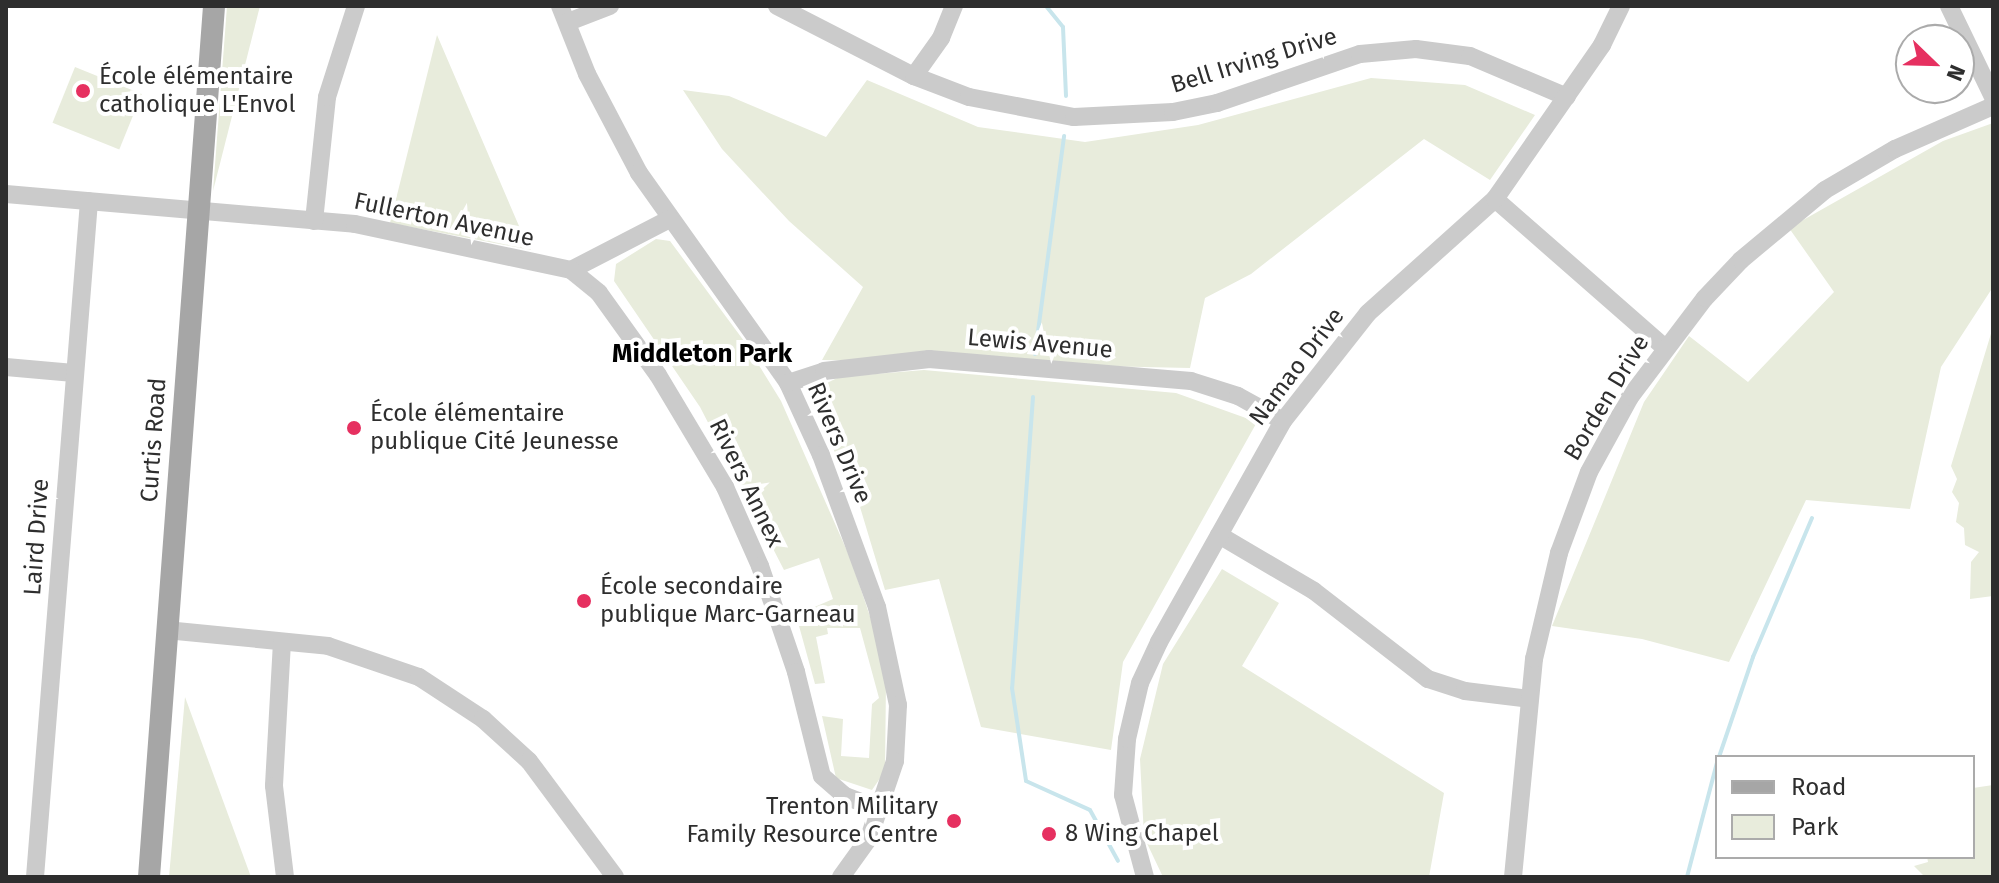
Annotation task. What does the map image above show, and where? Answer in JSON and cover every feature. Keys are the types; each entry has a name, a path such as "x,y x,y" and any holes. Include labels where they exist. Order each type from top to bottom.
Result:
{"main road":[{"name":"Curtis Road","path":"149,877 196,211 214,6"}],"street":[{"path":"314,221 327,97 356,6"},
{"path":"564,14 610,6"},
{"name":"Bell Irving Drive","path":"777,6 914,76 1013,107 1074,117 1129,117 1217,103 1360,54 1416,49 1470,56 1567,97"},
{"path":"914,76 941,38 954,6"},
{"name":"Namao Drive","path":"1142,871 1123,795 1127,739 1140,683 1219,535 1283,421 1368,313 1495,199 1567,97 1621,6"},
{"path":"1949,6 1993,97"},
{"name":"Rivers Drive","path":"564,14 612,125 670,219 788,383 827,469 886,637 898,734 881,810 869,838 841,877"},
{"name":"Borden Drive","path":"1513,877 1530,699 1559,553 1589,472 1664,347 1741,260 1825,190 1895,149 1993,106"},
{"name":"Fullerton Avenue","path":"6,194 384,229 571,270"},
{"path":"1495,199 1664,347"},
{"name":"Laird Drive","path":"35,877 89,201"},
{"path":"571,270 670,219"},
{"name":"Rivers Annex","path":"571,270 599,293 658,375 725,487 760,566 796,672 822,776 845,796 881,810"},
{"name":"Lewis Avenue","path":"788,383 824,371 929,359 1191,381 1238,396 1283,421"},
{"path":"6,367 74,373"},
{"path":"1219,535 1314,591 1428,679 1465,691 1530,699"},
{"path":"166,630 282,642 371,658 455,698 529,761 615,877"},
{"path":"282,642 274,786 285,877"}],"green space":[{"path":"227,6 260,6 213,191"},
{"path":"437,35 519,226 531,250 390,223"},
{"path":"75,67 142,94 119,150 53,123"},
{"path":"1371,78 1465,85 1535,115 1490,180 1424,139 1251,274 1205,298 1190,368 822,360 863,287 789,221 722,149 683,90 729,96 826,137 867,80 978,127 1085,142 1198,125"},
{"path":"1993,123 1993,287 1941,367 1910,509 1806,500 1729,662 1642,639 1552,626 1644,402 1689,336 1748,382 1834,292 1789,228 1943,141"},
{"path":"656,239 670,241 744,341 781,401 851,560 879,643 886,682 885,771 872,790 836,778 822,716 843,719 841,756 869,758 872,704 879,698 860,628 827,628 828,634 816,637 825,683 815,684 796,615 833,599 819,558 784,570 700,407 614,281 616,264"},
{"path":"1993,327 1993,596 1970,599 1971,562 1979,552 1965,545 1964,528 1956,522 1959,503 1952,492 1957,479 1951,466"},
{"path":"924,370 1176,393 1257,422 1123,662 1111,750 981,727 939,579 885,590 860,507 815,409 823,385 839,377"},
{"path":"1222,569 1279,603 1242,666 1444,793 1429,877 1163,877 1144,837 1140,759 1163,664"},
{"path":"185,697 251,877 169,877"},
{"path":"1993,785 1993,877 1925,877 1914,866 1928,862 1927,859 1975,859 1975,788"}],"waterway":[{"path":"1046,6 1063,27 1066,96"},
{"path":"1035,354 1064,136"},
{"path":"1033,397 1012,688 1026,781 1090,810 1118,861"},
{"path":"1720,755 1753,657 1812,518"},
{"path":"1687,877 1715,771"}],"place":[{"name":"École élémentaire catholique L'Envol","path":"83,91"},
{"name":"École élémentaire publique Cité Jeunesse","path":"354,428"},
{"name":"École secondaire publique Marc-Garneau","path":"584,601"},
{"name":"Trenton Military Family Resource Centre","path":"954,821"},
{"name":"8 Wing Chapel","path":"1049,834"}],"district":[{"name":"Middleton Park","path":"702,354"}]}
